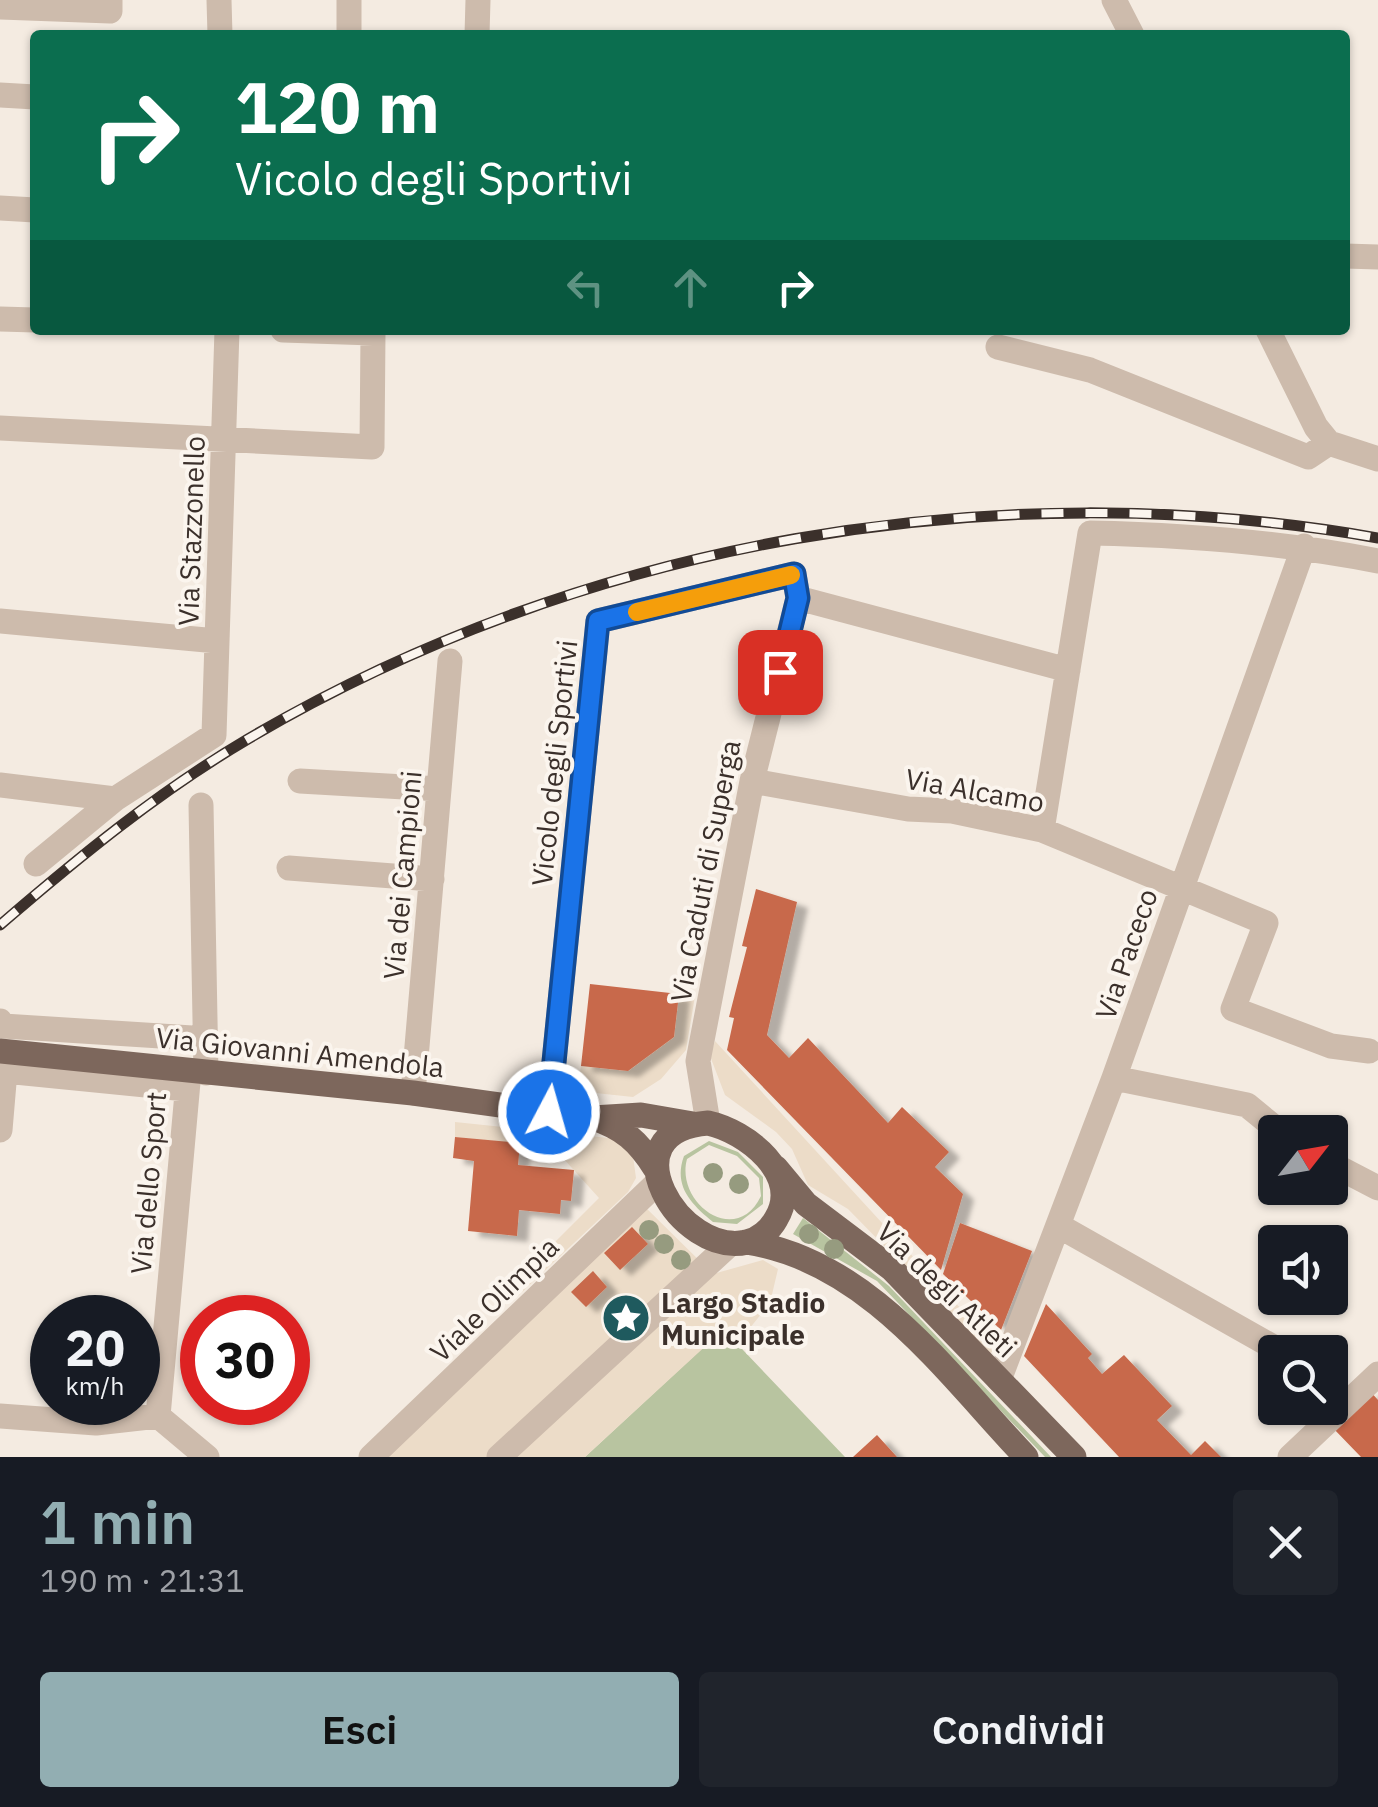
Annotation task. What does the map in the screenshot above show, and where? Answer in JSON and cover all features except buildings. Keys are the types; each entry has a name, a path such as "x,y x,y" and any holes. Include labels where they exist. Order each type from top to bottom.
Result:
{"main road":[{"name":"Via Giovanni Amendola","path":"3,1061 122,1063 194,1078 413,1093 593,1118"},
{"path":"641,1114 735,1133 776,1168 782,1182 780,1214 772,1227 739,1243 717,1240 674,1210 638,1142 619,1126 593,1118 641,1114"},
{"path":"656,1175 667,1139 700,1123"},
{"name":"Via degli Atleti","path":"776,1168 806,1204 892,1270 1074,1457"},
{"name":"Via degli Atleti","path":"739,1243 782,1247 878,1302 1026,1457"}],"street":[{"path":"0,6 110,11 110,0"},
{"path":"219,0 220,30"},
{"path":"349,0 349,30"},
{"path":"478,0 478,30"},
{"path":"1114,0 1129,30"},
{"path":"0,95 30,97"},
{"path":"0,208 30,210"},
{"path":"1350,256 1378,257"},
{"path":"0,319 30,320"},
{"name":"Via Stazzonello","path":"115,799 214,735 227,335"},
{"path":"0,428 372,447 373,335"},
{"path":"1270,335 1316,427 1329,443 1378,459"},
{"path":"998,347 1090,370 1308,457 1329,443"},
{"path":"1042,830 1090,533 1203,535 1304,546 1378,561"},
{"name":"Via Paceco","path":"999,1380 1060,1226 1304,546"},
{"path":"796,586 1068,670"},
{"name":"Via Caduti di Superga","path":"700,1123 698,1061 752,781 796,586"},
{"name":"Vicolo degli Sportivi","path":"549,1112 598,621 796,586"},
{"path":"0,621 217,641"},
{"name":"Via dei Campioni","path":"413,1093 450,662"},
{"path":"300,780 439,789"},
{"name":"Via Alcamo","path":"752,781 908,808 952,810 1042,830 1266,922 1233,1009 1331,1046 1370,1051"},
{"path":"0,785 115,799"},
{"path":"36,864 115,799"},
{"name":"Via dello Sport","path":"160,1397 194,1078 208,1039 200,806"},
{"path":"289,868 432,879"},
{"path":"0,1021 3,1026 208,1039"},
{"path":"0,1130 3,1061 194,1078"},
{"path":"1114,1078 1247,1105 1259,1115"},
{"path":"1348,1172 1378,1188"},
{"name":"Viale Olimpia","path":"371,1457 656,1175"},
{"path":"1060,1226 1258,1338"},
{"path":"498,1457 739,1243"},
{"path":"1290,1457 1378,1374"},
{"path":"1348,1390 1354,1394"},
{"path":"0,1416 30,1418"},
{"path":"160,1418 207,1457"}],"green space":[{"path":"709,1141 738,1152 763,1177 763,1204 737,1224 713,1222 686,1194 681,1176 684,1156","holes":["709,1145 737,1156 759,1178 761,1196 750,1211 737,1218 723,1219 710,1214 690,1191 687,1159"]},
{"path":"803,1218 889,1286 1051,1457 1045,1457 877,1281 793,1234"},
{"path":"723,1329 845,1457 585,1457"}],"shaded area":[{"path":"679,994 695,996 686,1050 661,1079 633,1097 577,1091 581,1066 628,1071 674,1037"},
{"path":"715,1041 996,1347 990,1354 848,1209 808,1185 792,1149 776,1132 725,1095 710,1056"},
{"path":"455,1122 618,1139 633,1156 636,1178 628,1192 519,1295 511,1286 599,1198 553,1147 455,1137"},
{"name":"Largo Stadio Municipale","path":"639,1201 713,1274 763,1260 778,1269 770,1303 737,1344 723,1330 585,1457 371,1457"}],"railway":[{"path":"0,925 120,826 248,739 377,671 512,614 652,570 795,539 940,520 1087,513 1233,519 1378,538"}],"slow traffic":[{"path":"637,612 791,575"}],"place":[{"name":"Largo Stadio Municipale","path":"626,1318"}],"route":[{"path":"549,1112 598,621 794,574 798,598 780,672"}]}
